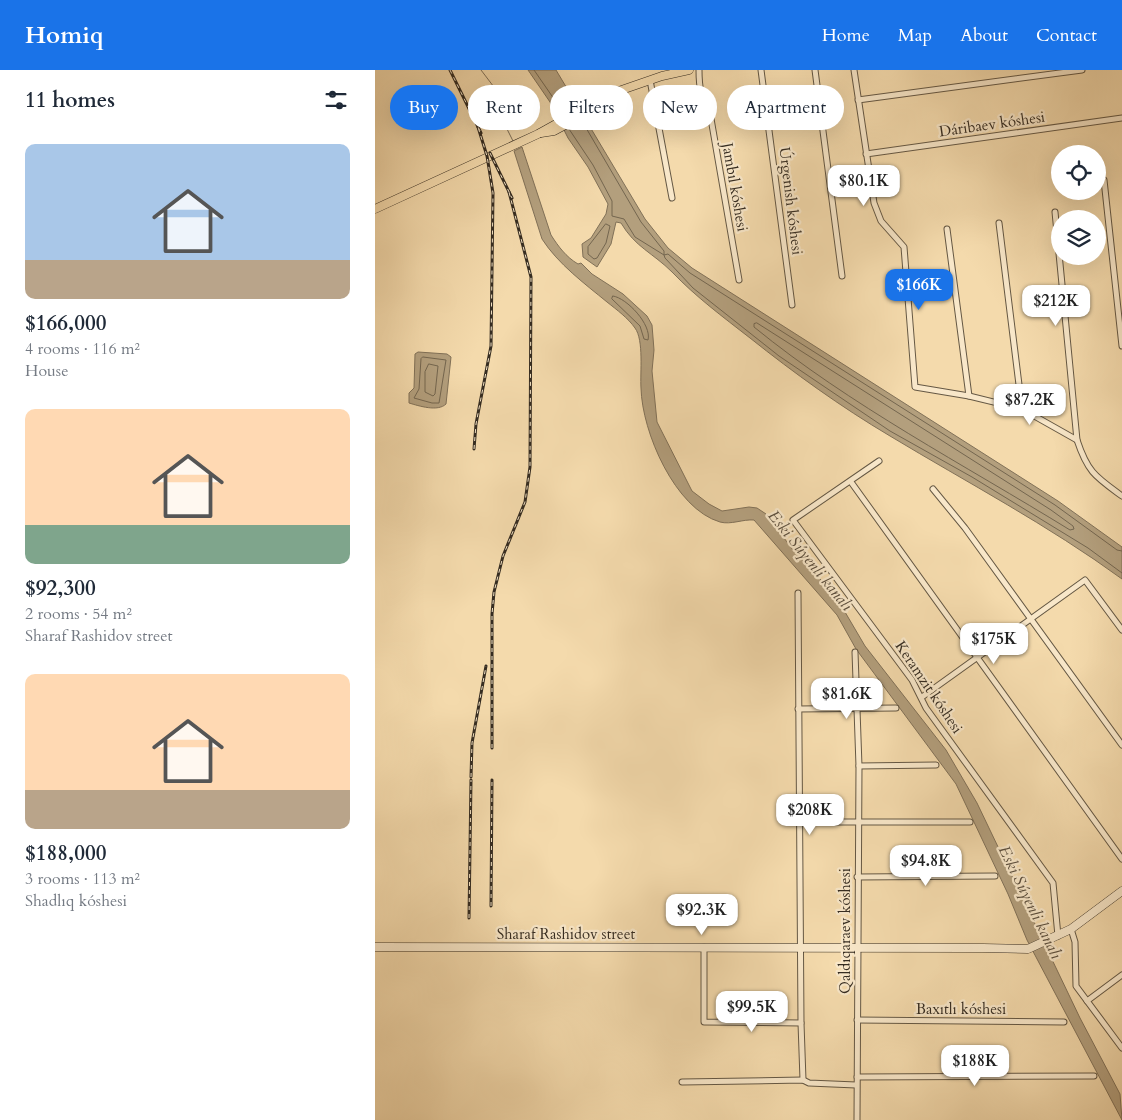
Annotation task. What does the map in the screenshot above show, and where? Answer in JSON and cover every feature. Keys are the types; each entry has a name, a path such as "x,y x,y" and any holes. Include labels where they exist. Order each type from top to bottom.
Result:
{"main road":[{"path":"375,209 506,147 538,134 610,94 650,80 689,70"}],"street":[{"name":"Jambıl kóshesi","path":"699,70 699,87 703,102 710,113 739,280"},
{"name":"Úrgenish kóshesi","path":"761,70 792,305"},
{"path":"815,70 842,276"},
{"path":"854,70 874,203 881,221 903,247 915,387 969,396 1022,410 1077,440"},
{"path":"858,100 1081,70"},
{"path":"650,80 672,198"},
{"name":"Dáribaev kóshesi","path":"866,154 1122,118"},
{"path":"1106,198 1122,346"},
{"path":"999,224 1022,410"},
{"path":"947,229 969,396"},
{"path":"1060,265 1077,440 1084,460 1093,475 1122,496"},
{"name":"Keramzit kóshesi","path":"879,461 793,520 912,680 926,708 1053,883 1058,936"},
{"path":"851,482 1122,859"},
{"path":"933,489 965,528 1122,745"},
{"path":"922,697 1085,580 1122,630"},
{"path":"798,593 800,947 803,1080"},
{"name":"Qaldıqaraev kóshesi","path":"855,652 859,766 857,1120"},
{"path":"798,709 858,710 896,708"},
{"path":"859,766 937,766"},
{"path":"799,822 970,822"},
{"path":"857,877 995,876"},
{"path":"1058,936 1071,929 1122,891"},
{"path":"1071,929 1075,942 1076,986 1122,1048"},
{"name":"Sharaf Rashidov street","path":"375,947 857,947 1027,950 1058,936"},
{"path":"704,947 704,1022 801,1023"},
{"path":"1087,1001 1122,975"},
{"name":"Baxıtlı kóshesi","path":"857,1020 1064,1022"},
{"path":"857,1077 1094,1076"},
{"path":"682,1082 803,1080 809,1083 857,1085"}],"water":[{"path":"528,70 556,70 565,85 550,85 550,102"},
{"path":"564,130 592,130 645,219 668,248 692,268 1058,501 1122,547 1122,579 1037,522 872,425 818,389 700,298 665,265 638,244 621,223 616,222 611,244 597,267 583,257 582,244 591,238 606,214 608,204 588,167"},
{"path":"522,147 551,235 556,243 566,255 578,264 581,263 592,274 623,294 647,316 652,325 654,350 652,371 657,422 692,491 722,511 749,507 757,508 766,514 793,550 835,595 865,646 946,750 977,803 1080,1018 1120,1094 1122,1120 1027,940 1008,894 956,784 856,649 837,615 754,520 720,522 704,514 689,502 675,485 664,467 647,426 641,388 641,348 638,333 626,317 564,265 542,239 514,151"},
{"path":"418,352 447,354 451,357 446,404 443,406 428,408 409,403 409,393 414,388 415,354"}],"waterway":[{"name":"Eski Súyenli kanalı","path":"481,70 500,95 507,129 514,143"}],"railway":[{"path":"450,70 481,133"},
{"path":"474,449 476,424 491,346 493,193 487,156 479,130"},
{"path":"490,153 512,198"},
{"path":"492,748 492,614 494,592 503,556 525,502 530,467 531,277 509,192"},
{"path":"471,777 472,743 486,666"},
{"path":"469,918 471,780"},
{"path":"491,906 492,780"}]}
